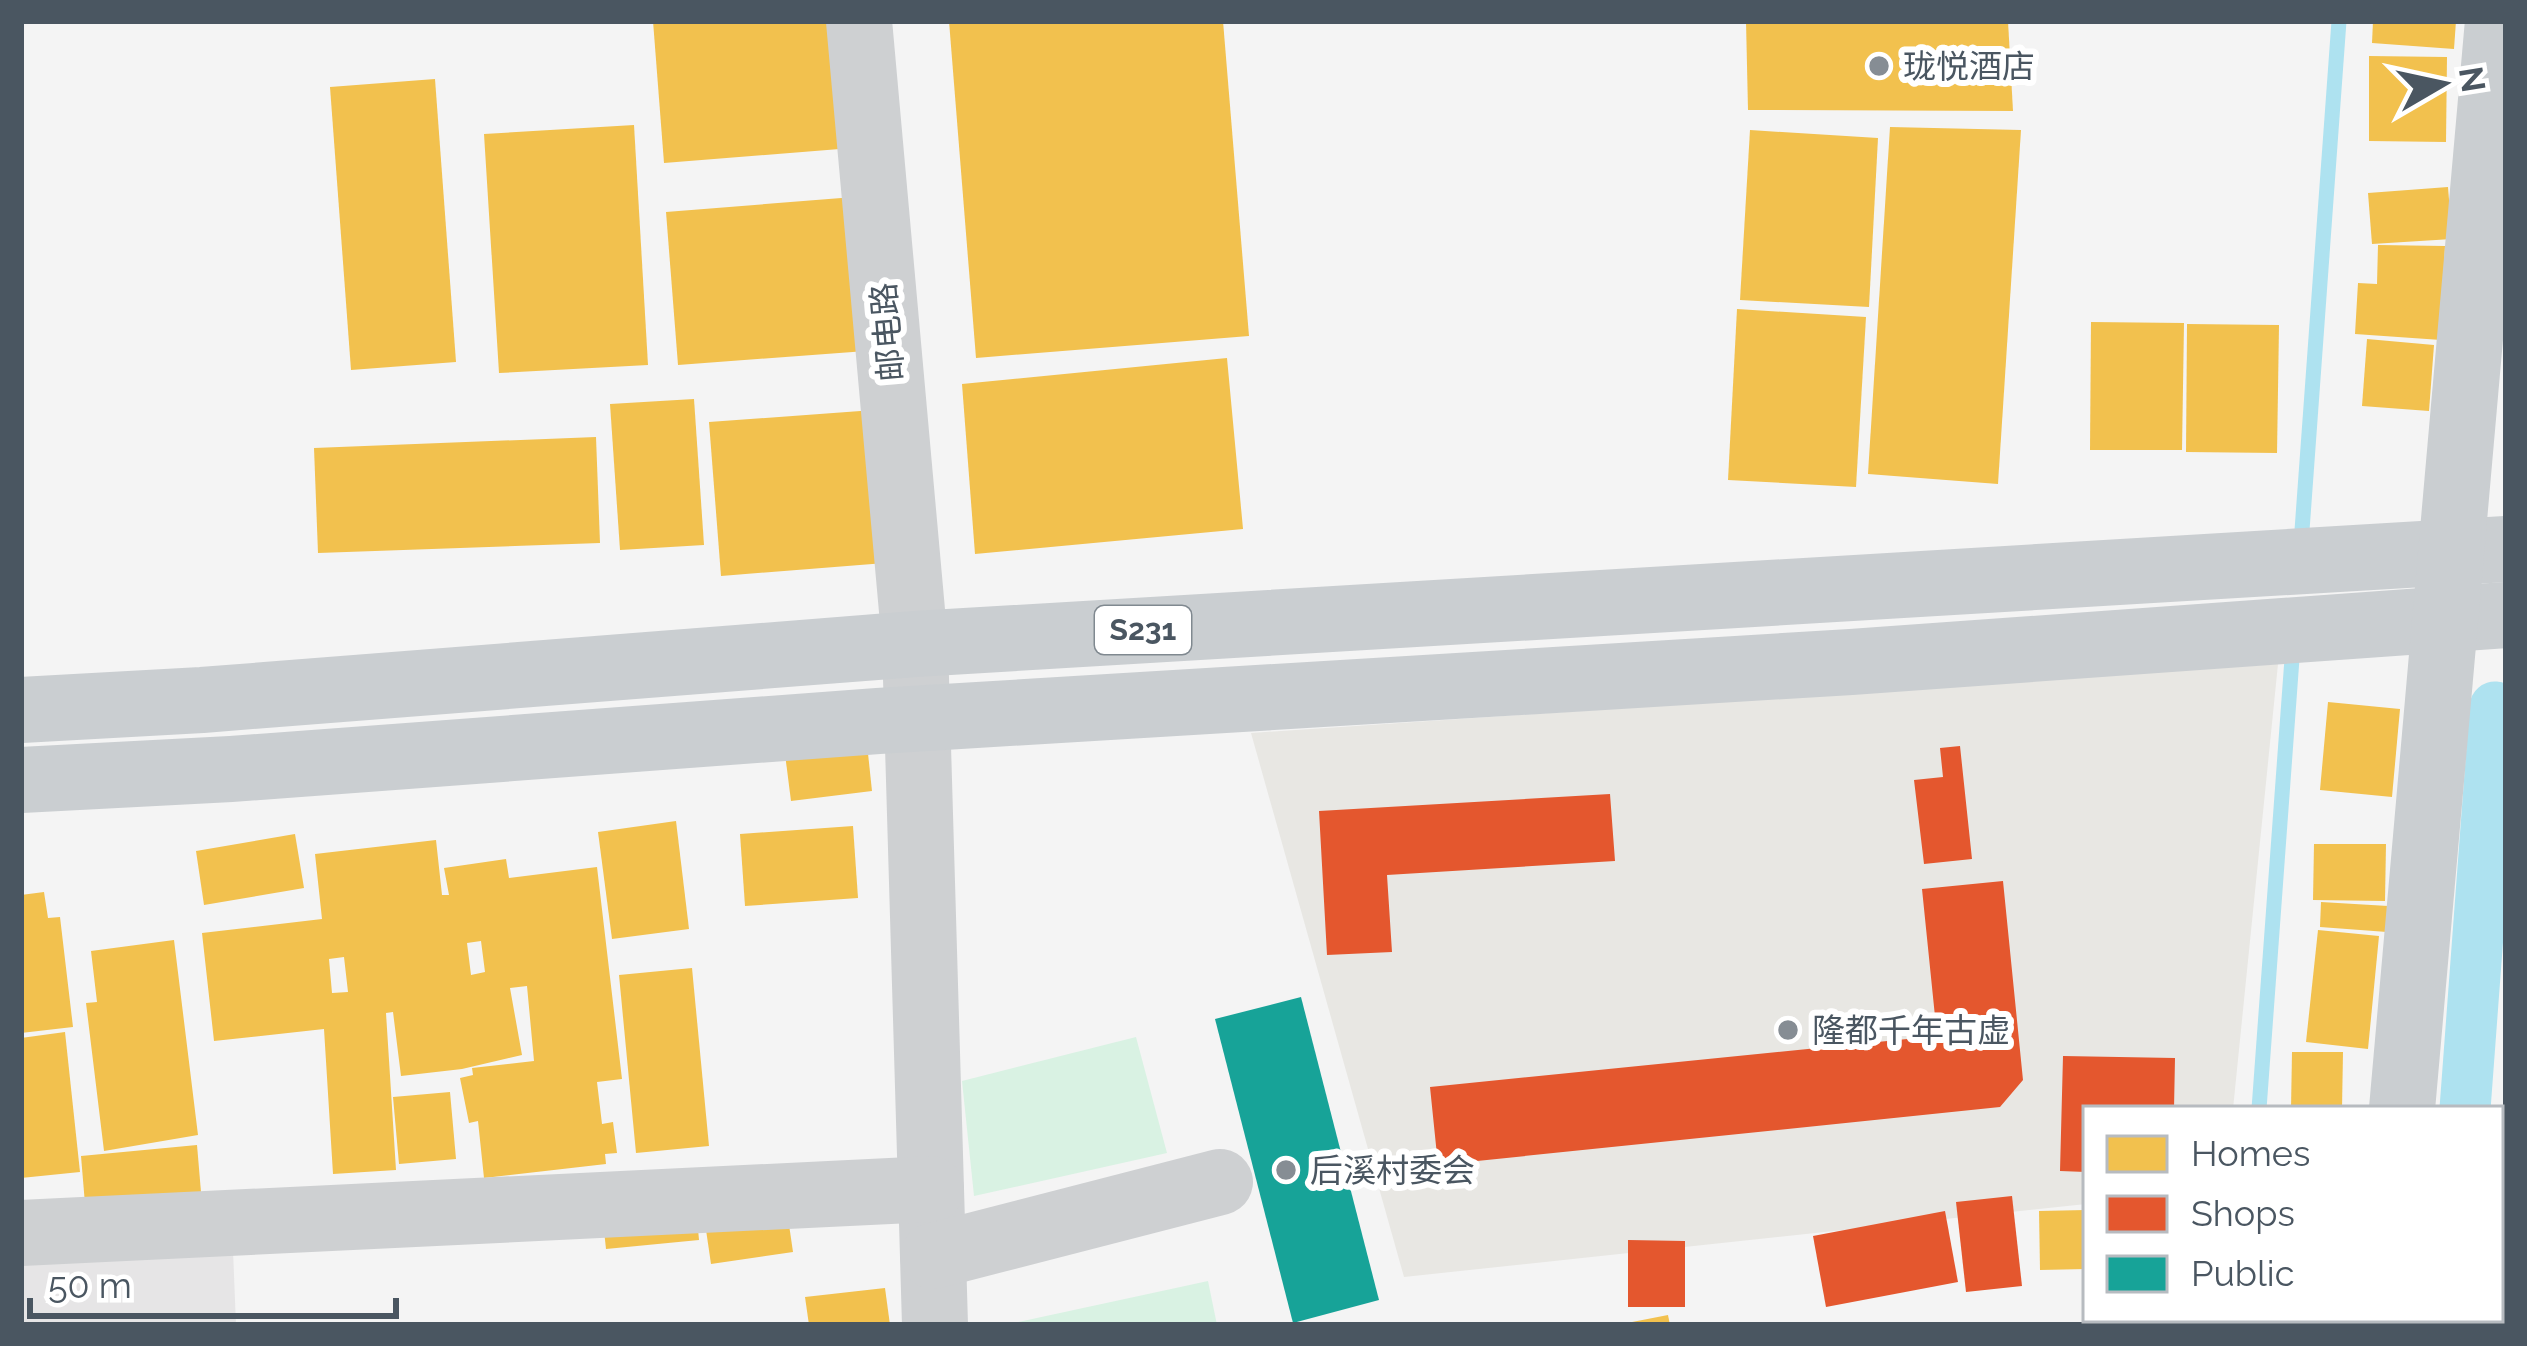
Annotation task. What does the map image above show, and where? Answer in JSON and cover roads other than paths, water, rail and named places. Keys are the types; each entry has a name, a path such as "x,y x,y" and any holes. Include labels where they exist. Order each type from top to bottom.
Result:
{"main road":[{"path":"2402,1106 2475,617 2498,21"},
{"name":"S231","path":"21,710 915,644 2478,550"},
{"name":"S231","path":"21,780 2475,617"}],"street":[{"name":"邮电路","path":"859,21 915,644 935,1325"},
{"path":"933,1256 1220,1182"},
{"path":"21,1233 931,1189"}],"waterway":[{"path":"2301,544 2339,21"},
{"path":"2259,1106 2293,645"},
{"path":"2465,1106 2495,707"}],"place":[{"name":"珑悦酒店","path":"1879,66"},
{"name":"隆都千年古虚","path":"1788,1030"},
{"name":"后溪村委会","path":"1286,1170"}]}
